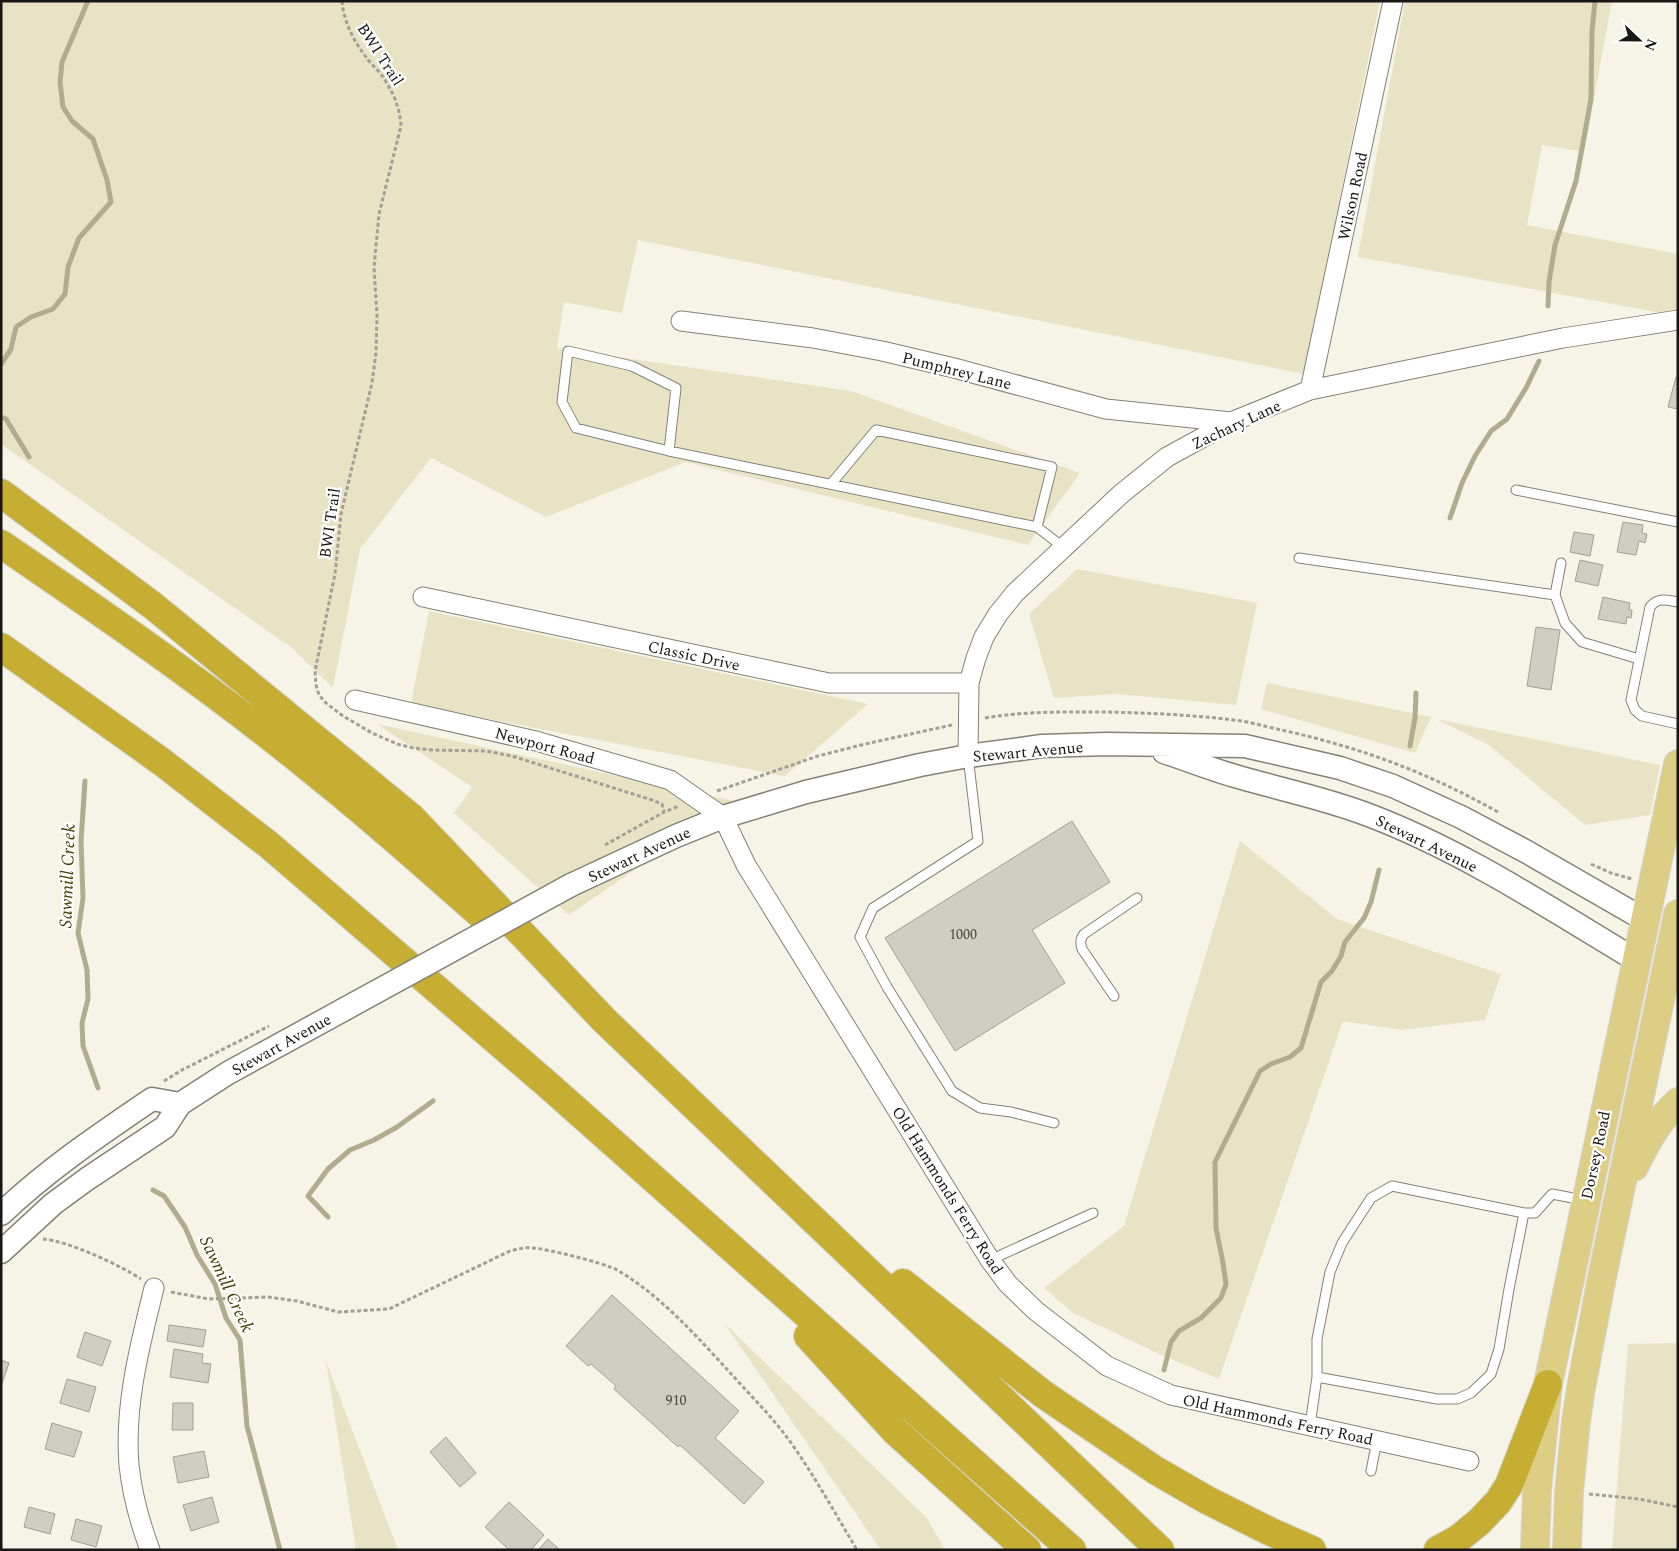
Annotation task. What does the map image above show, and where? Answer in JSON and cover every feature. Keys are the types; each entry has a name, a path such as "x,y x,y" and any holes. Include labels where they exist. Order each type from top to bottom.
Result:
{"highway":[{"path":"1,493 152,605 411,817 604,1020"},
{"path":"1,544 132,633 324,779 604,1020 1160,1550"},
{"path":"1,647 162,762 269,845 548,1085 1072,1550"},
{"path":"765,1173 1043,1394 1094,1430 1155,1470 1207,1500 1312,1550"},
{"path":"709,1228 895,1431 1027,1550"},
{"path":"1438,1550 1458,1539 1479,1522 1498,1502 1515,1469 1548,1384"}],"main road":[{"name":"Dorsey Road","path":"1535,1550 1537,1490 1548,1384 1678,764"},
{"path":"1645,920 1676,929"},
{"name":"Dorsey Road","path":"1567,1550 1568,1492 1581,1388 1618,1197 1671,980 1676,929"},
{"path":"1636,960 1671,980"},
{"path":"1618,1197 1651,1134 1666,1113 1678,1102"}],"street":[{"name":"Wilson Road","path":"1310,390 1393,1"},
{"name":"Zachary Lane","path":"968,756 968,683 984,637 998,614 1015,593 1063,547 1121,494 1167,457 1232,422 1310,390 1563,338 1678,320"},
{"name":"Pumphrey Lane","path":"681,321 813,338 882,351 954,368 1106,409 1232,422"},
{"name":"Classic Drive","path":"423,597 829,683 968,683"},
{"name":"Newport Road","path":"355,700 536,741 670,780 723,818"},
{"name":"Stewart Avenue","path":"1,1252 53,1204 102,1168 165,1128 180,1104 228,1073 571,885 676,836 723,818 834,784 968,756 1042,746 1106,744 1245,746 1340,768 1393,786 1461,817 1527,852 1645,920"},
{"name":"Stewart Avenue","path":"1144,745 1234,776 1324,800 1406,830 1484,870 1636,960"},
{"name":"Old Hammonds Ferry Road","path":"723,818 746,864 990,1260 1008,1284 1036,1310 1107,1366 1171,1396 1469,1461"},
{"path":"1,1214 75,1151 152,1099 180,1104"},
{"path":"150,1550 132,1487 128,1439 135,1372 154,1288"}],"lane":[{"path":"669,451 676,388 632,366 568,351 562,402 576,428 669,451 1037,527 1063,547"},
{"path":"830,484 876,430 1052,467 1037,527"},
{"path":"1516,490 1678,522"},
{"path":"1299,558 1555,595"},
{"path":"1561,563 1555,595 1564,623 1582,642 1640,659"},
{"path":"1678,602 1660,599 1650,607 1631,700 1635,710 1642,716 1678,724"},
{"path":"968,756 978,842 873,908 860,937 887,987 952,1090 980,1108 1012,1112 1054,1123"},
{"path":"1114,996 1082,949 1080,944 1081,938 1084,934 1137,898"},
{"path":"1310,1425 1317,1376 1317,1339 1330,1272 1342,1243 1371,1198 1392,1186 1524,1213 1535,1213 1552,1194 1585,1201"},
{"path":"990,1260 1093,1213"},
{"path":"1317,1376 1438,1399 1457,1399 1472,1393 1491,1374 1498,1349 1524,1213"},
{"path":"1371,1471 1377,1440"}],"path":[{"name":"BWI Trail","path":"342,1 347,25 355,42 386,80 400,111 402,126 378,214 374,268 377,316 376,353 372,383 340,514 335,574 315,671 319,695 343,716 372,733 397,744 412,748 486,751 512,756 662,804 664,812 599,849"},
{"path":"42,1239 69,1245 127,1270 154,1288 210,1299 268,1297 297,1300 338,1312 389,1308 510,1251 523,1248 534,1248 580,1258 616,1270 664,1306 688,1328 774,1421 790,1441 858,1550"},
{"path":"1568,1492 1639,1499 1678,1507"}],"shaded area":[{"path":"1,1 1380,1 1304,374 638,240 622,313 564,302 557,348 851,391 1080,473 1028,545 686,462 546,517 431,458 360,549 333,688 287,643 1,444"},
{"path":"1405,1 1612,1 1584,152 1542,145 1527,225 1678,254 1678,316 1358,257"},
{"path":"1077,569 1257,603 1236,705 1117,694 1054,698 1029,614"},
{"path":"429,611 868,704 785,776 411,704"},
{"path":"1267,683 1431,717 1415,753 1261,709"},
{"path":"1436,719 1660,765 1650,815 1585,825 1489,745"},
{"path":"377,724 734,801 569,915 454,813 472,787"},
{"path":"1240,841 1337,919 1501,974 1485,1020 1402,1030 1343,1021 1219,1379 1159,1354 1073,1313 1044,1288 1124,1226"},
{"path":"724,1323 927,1518 945,1550 881,1550"},
{"path":"1678,1343 1678,1550 1612,1550 1628,1344"},
{"path":"326,1361 398,1550 356,1550"}],"building":[{"path":"1676,377 1678,377 1678,409 1668,407"},
{"path":"1623,522 1643,525 1642,533 1647,534 1645,543 1639,541 1636,555 1617,552"},
{"path":"1574,532 1594,535 1590,556 1570,552"},
{"path":"1580,560 1603,565 1598,586 1575,581"},
{"path":"1603,597 1630,603 1629,610 1632,610 1631,618 1627,617 1626,624 1598,619"},
{"path":"1536,627 1560,630 1551,690 1527,686"},
{"path":"1072,821 1110,882 1032,930 1065,983 955,1051 885,938"},
{"path":"612,1295 739,1411 715,1438 764,1482 744,1504 680,1445 678,1447 614,1389 616,1386 591,1364 588,1366 566,1346"},
{"path":"169,1325 206,1330 203,1347 167,1341"},
{"path":"85,1332 111,1341 102,1366 77,1357"},
{"path":"174,1349 203,1354 202,1363 211,1364 208,1383 170,1377"},
{"path":"1,1360 9,1363 1,1386"},
{"path":"67,1379 96,1387 89,1412 60,1403"},
{"path":"173,1403 193,1403 193,1430 172,1430"},
{"path":"52,1423 82,1432 74,1457 45,1449"},
{"path":"446,1437 476,1473 460,1487 430,1452"},
{"path":"204,1451 209,1477 178,1483 173,1457"},
{"path":"212,1497 219,1522 191,1531 183,1505"},
{"path":"509,1502 544,1535 531,1550 509,1550 485,1527"},
{"path":"29,1507 55,1514 50,1534 24,1527"},
{"path":"76,1519 102,1526 96,1547 71,1540"},
{"path":"548,1539 560,1550 538,1550"}],"waterway":[{"name":"Sawmill Creek","path":"1,364 11,349 16,327 31,317 53,309 65,294 68,267 79,238 111,202 107,180 93,139 72,121 63,107 60,82 62,62 88,1"},
{"path":"1548,306 1549,282 1555,245 1576,181 1591,99 1592,31 1595,1"},
{"path":"1450,518 1462,483 1475,456 1491,431 1507,419 1526,388 1539,361"},
{"name":"Sawmill Creek","path":"1,417 6,419 29,457"},
{"path":"1410,746 1415,718 1416,693"},
{"name":"Sawmill Creek","path":"85,781 81,841 83,898 78,933 87,970 88,999 82,1023 83,1046 98,1088"},
{"path":"1164,1370 1171,1342 1179,1331 1201,1318 1221,1298 1226,1284 1216,1228 1215,1162 1260,1071 1271,1064 1290,1057 1301,1048 1321,982 1332,971 1341,956 1345,942 1364,918 1371,902 1379,870"},
{"path":"328,1217 308,1196 328,1169 350,1150 374,1140 397,1127 433,1101"},
{"name":"Sawmill Creek","path":"153,1190 164,1196 185,1227 197,1255 215,1284 226,1318 240,1340 247,1426 280,1550"}]}
